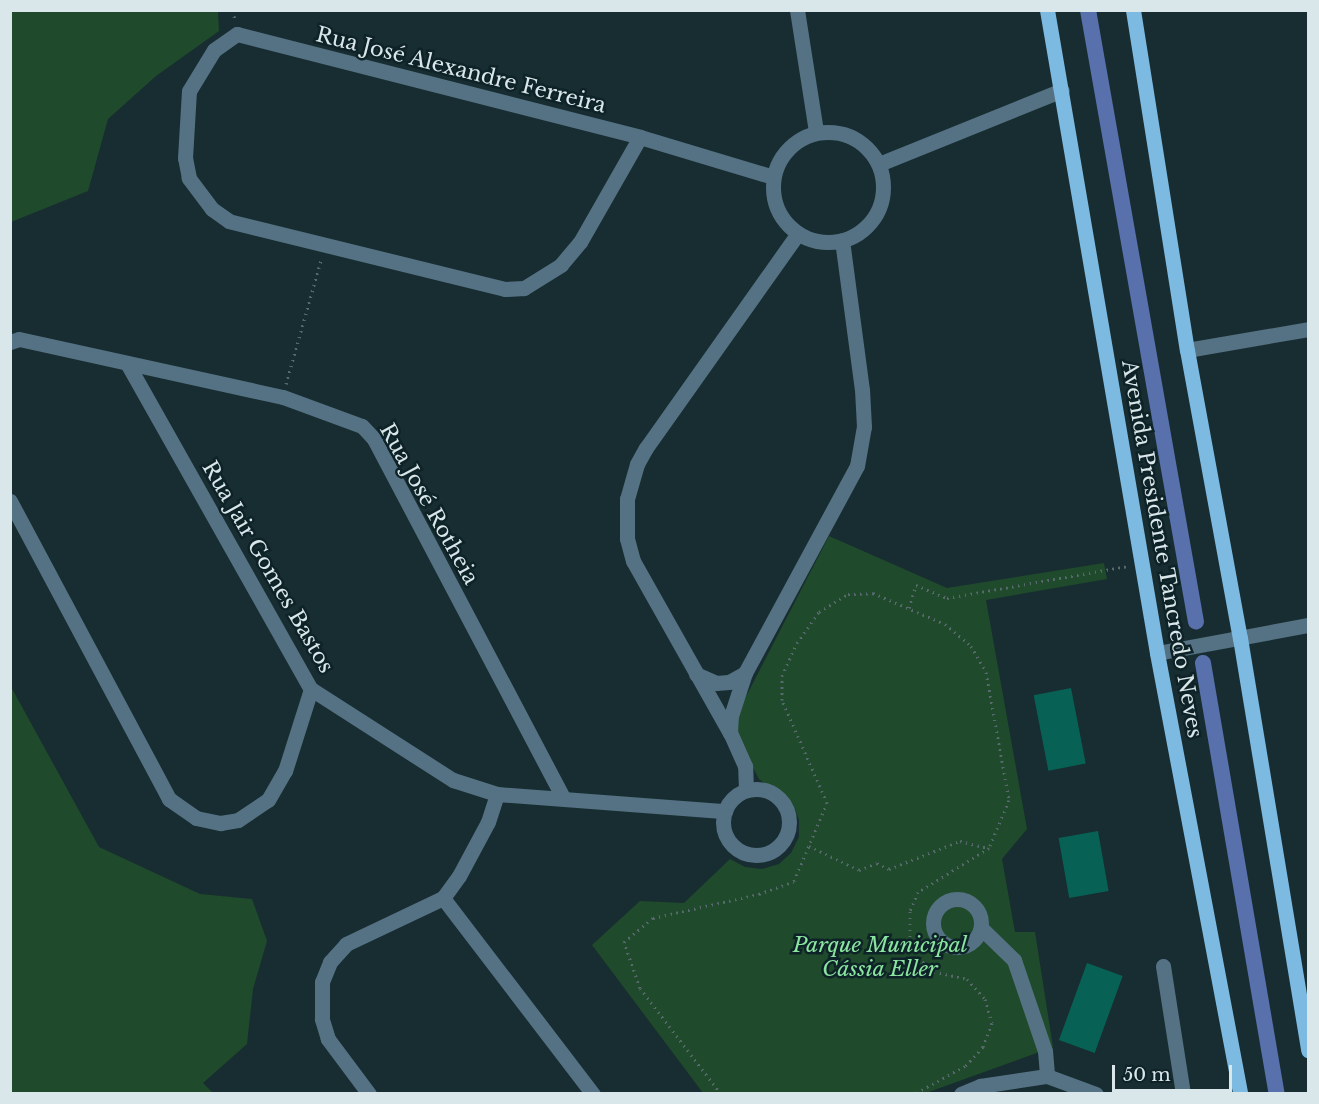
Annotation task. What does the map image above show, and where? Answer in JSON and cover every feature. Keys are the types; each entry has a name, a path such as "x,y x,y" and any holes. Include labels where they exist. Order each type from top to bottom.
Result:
{"main road":[{"name":"Avenida Presidente Tancredo Neves","path":"1047,10 1157,653 1240,1094"},
{"path":"1132,10 1187,350 1240,638 1308,1050"}],"street":[{"path":"797,10 816,132"},
{"name":"Rua José Alexandre Ferreira","path":"640,137 580,242 561,265 524,288 505,289 229,221 212,209 189,178 185,158 189,91 214,50 237,34 640,137 773,177"},
{"path":"879,164 1062,90"},
{"path":"816,132 846,134 871,151 879,164 884,182 882,201 873,218 860,232 842,240 827,242 798,233 777,209 773,177 788,149 816,132"},
{"path":"746,790 745,766 730,734 633,561 625,519 631,480 646,448 798,233"},
{"path":"730,734 731,716 745,673 857,466 864,427 862,390 842,240"},
{"path":"1187,350 1308,329"},
{"name":"Rua José Rotheia","path":"10,342 19,339 283,397 348,419 374,439 562,796"},
{"name":"Rua Jair Gomes Bastos","path":"128,363 311,689 453,780 497,794 562,796 725,811"},
{"path":"10,501 169,799 196,818 220,823 238,820 268,800 285,771 311,689"},
{"path":"1157,653 1308,625"},
{"path":"696,674 716,683 729,682 745,673"},
{"path":"746,790 773,793 783,802 789,821 784,841 762,855 742,851 727,838 725,811 733,798 746,790"},
{"path":"369,1094 328,1039 322,1019 322,982 330,962 346,944 443,898 459,876 497,794"},
{"path":"443,898 593,1094"},
{"path":"981,927 1014,960 1045,1051 1047,1076"},
{"path":"1163,966 1183,1094"},
{"path":"961,1094 980,1086 1047,1076 1096,1094"}],"path":[{"path":"283,397 326,244"},
{"path":"909,608 916,585 947,598 1142,564"},
{"path":"721,1094 640,987 624,942 653,918 759,894 794,881 828,803 782,700 782,676 796,643 819,612 848,594 873,593 945,624 971,646 986,672 1009,800 989,848 918,892 910,911 910,941 928,970 967,979 985,999 992,1023 983,1047 965,1066 914,1094"},
{"path":"809,846 859,870 877,863 889,869 960,841 989,848"}],"green space":[{"path":"11,10 218,11 219,31 156,76 108,119 88,191 11,222"},
{"name":"Parque Municipal Cássia Eller","path":"829,536 947,588 1104,563 1107,579 986,600 1027,829 1002,859 1015,932 1035,932 1053,1047 926,1093 703,1093 592,945 640,901 684,903 730,859 745,867 762,869 779,864 791,853 799,837 799,820 793,804 759,779 736,736 738,712"},
{"path":"10,685 99,847 200,894 252,899 267,941 253,989 247,1044 203,1083 213,1093 11,1093"}],"building":[{"path":"1071,688 1086,764 1048,771 1034,695"},
{"path":"1098,831 1109,891 1069,898 1059,838"},
{"path":"1087,963 1123,976 1095,1053 1059,1040"}],"waterway":[{"path":"1088,10 1196,622"},
{"path":"1203,663 1277,1094"}]}
